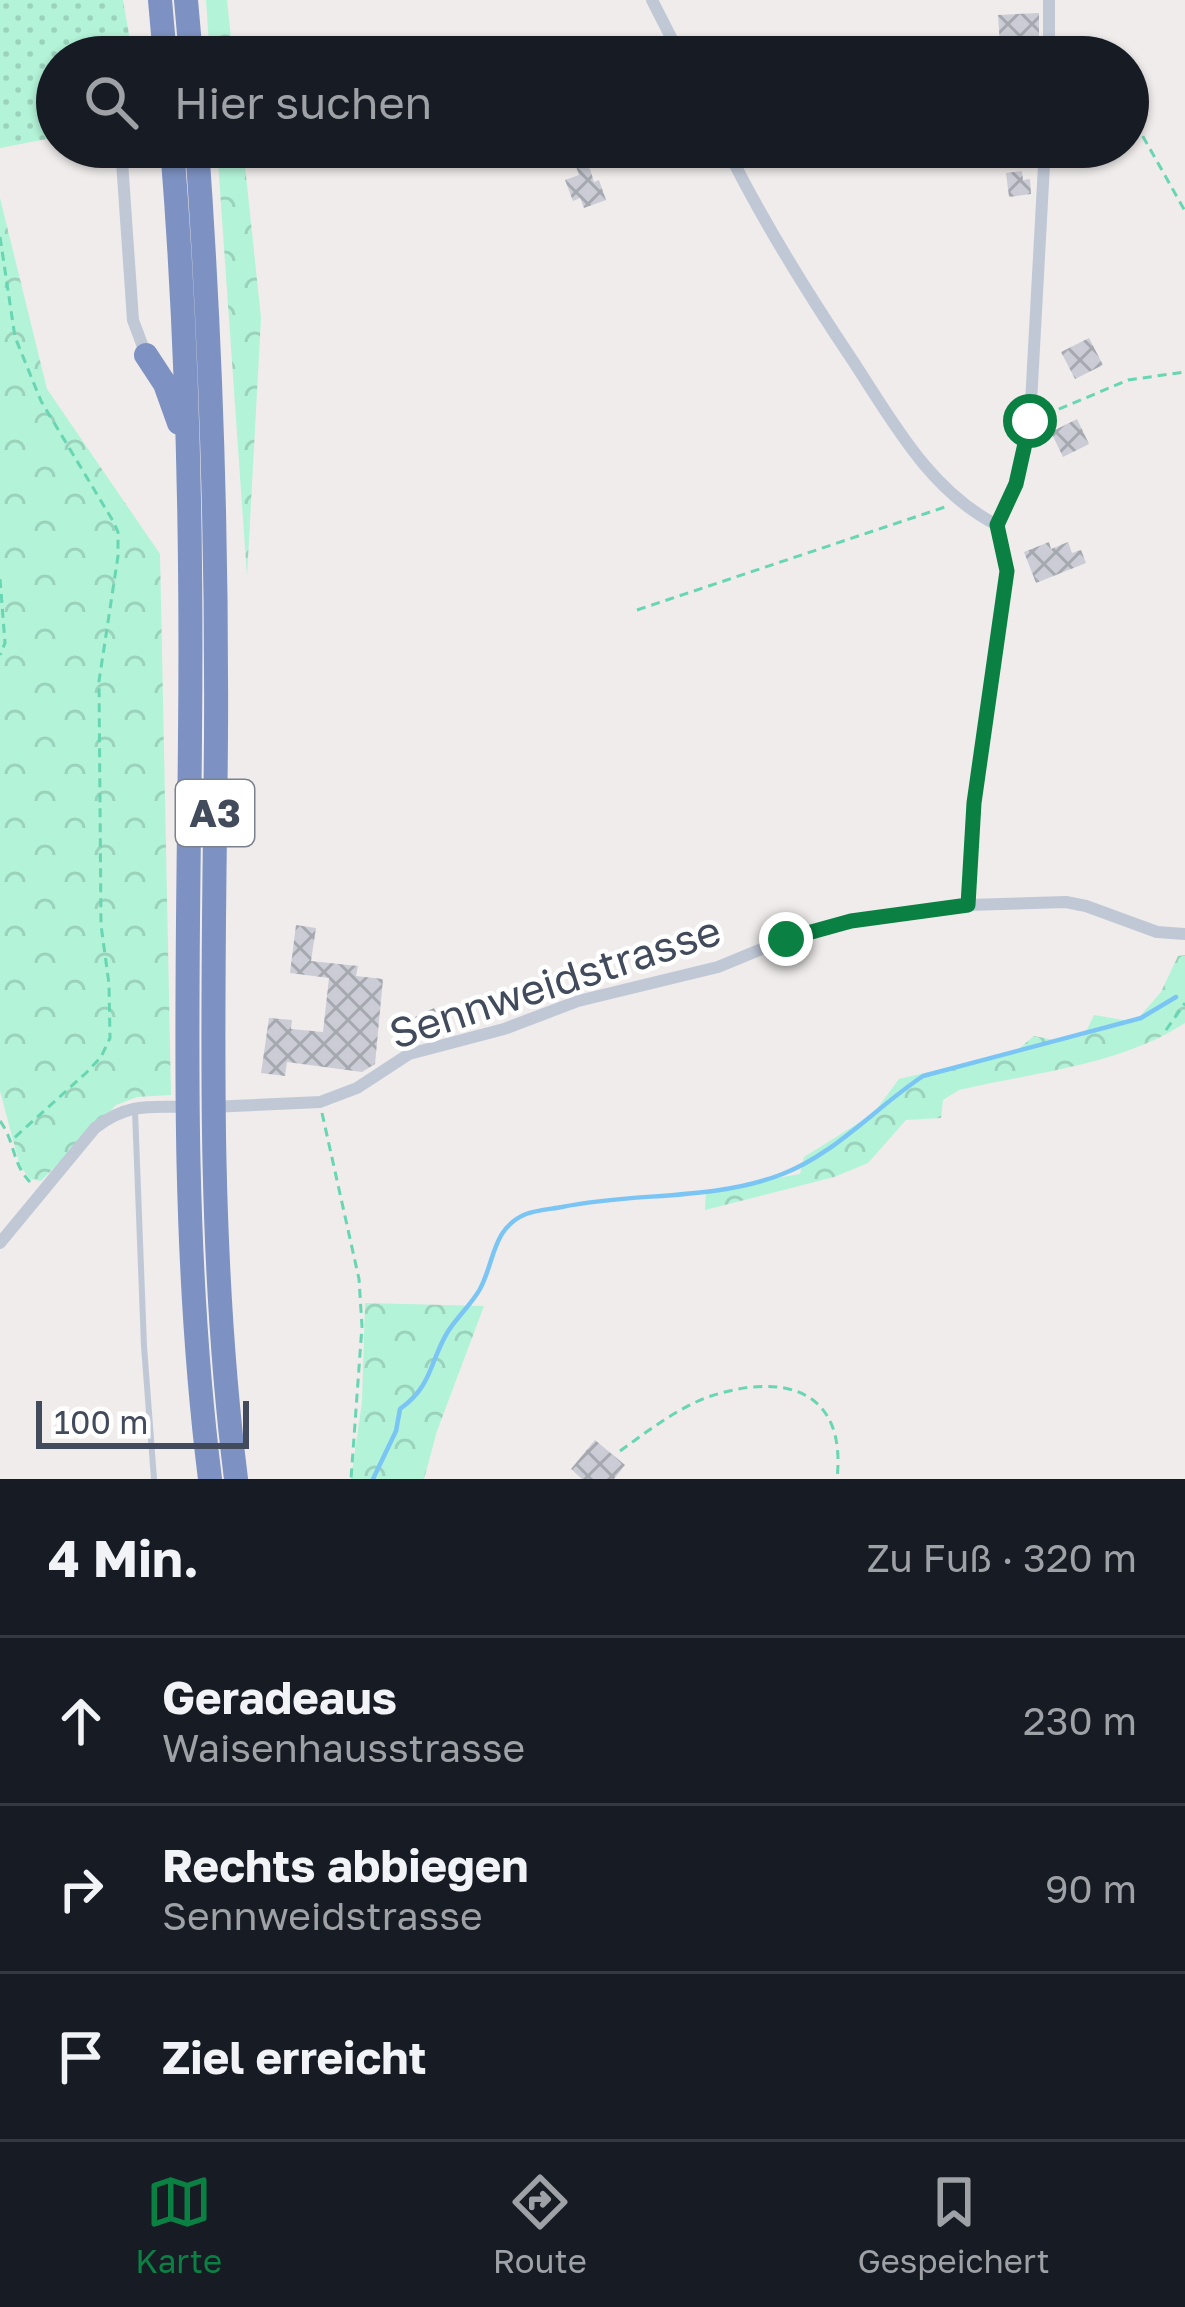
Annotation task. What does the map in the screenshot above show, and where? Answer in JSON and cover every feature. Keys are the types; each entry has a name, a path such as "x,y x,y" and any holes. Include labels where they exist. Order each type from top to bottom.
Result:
{"highway":[{"path":"155,36 158,0"},
{"path":"158,0 162,36"},
{"path":"186,0 189,36"},
{"name":"A3","path":"173,168 188,450 188,1177 194,1326 210,1479"},
{"name":"A3","path":"198,168 214,476 215,1206 236,1479"},
{"path":"146,355 165,384 188,450"}],"street":[{"path":"652,0 670,36"},
{"path":"1049,0 1049,36"},
{"path":"123,168 133,320 146,355"},
{"path":"741,168 782,255 916,457 962,502 997,525"},
{"path":"968,905 974,803 1007,571 997,525 1016,484 1030,421 1044,168"},
{"name":"Sennweidstrasse","path":"142,1108 320,1102 357,1088 409,1054 504,1029 578,1001 718,967 811,931 968,905 1066,902 1157,932 1185,934"},
{"path":"0,1243 95,1128 122,1109 142,1108"}],"lane":[{"path":"142,1108 146,1385 154,1479"}],"path":[{"path":"1149,147 1185,211"},
{"path":"0,237 15,337 41,401 113,521 118,556 99,681 101,926 110,1038 86,1073 14,1139"},
{"path":"1030,421 1128,380 1185,372"},
{"path":"637,610 962,502"},
{"path":"0,579 5,643 0,655"},
{"path":"1166,1030 1185,1003"},
{"path":"320,1102 359,1279 362,1326 351,1479"},
{"path":"0,1121 14,1139 17,1167 40,1194"},
{"path":"620,1451 672,1414 707,1398 755,1386 793,1388 813,1396 827,1412 840,1456 837,1479"}],"green space":[{"path":"0,0 123,0 129,36 36,36 36,141 0,148"},
{"path":"206,0 227,0 231,36 209,36"},
{"path":"218,168 245,168 261,318 247,576"},
{"path":"0,198 47,389 160,554 171,1095 137,1097 116,1105 41,1181 30,1179 20,1166 0,1091"},
{"path":"1185,955 1185,1023 1159,1037 1075,1066 959,1090 943,1100 941,1118 906,1120 868,1163 834,1177 705,1210 706,1191 800,1174 804,1157 873,1114 899,1079 1015,1052 1034,1036 1059,1041 1084,1036 1094,1015 1135,1022 1161,992 1178,956"},
{"path":"365,1303 484,1306 424,1479 351,1479 362,1402"}],"building":[{"path":"1039,13 1039,36 999,36 998,15"},
{"path":"576,168 590,169 606,200 584,208 580,198 573,201 565,180 579,175"},
{"path":"1022,171 1023,180 1030,179 1031,194 1009,197 1006,173"},
{"path":"1089,338 1103,365 1075,379 1061,352"},
{"path":"1077,419 1089,444 1063,457 1051,432"},
{"path":"1049,542 1051,549 1068,542 1072,553 1081,550 1086,563 1036,583 1024,552"},
{"path":"296,925 316,928 311,961 358,966 356,976 383,979 375,1064 362,1072 287,1062 285,1076 261,1073 269,1018 292,1020 291,1029 323,1032 329,978 290,973"},
{"path":"434,1008 444,1029 425,1038 415,1017"},
{"path":"595,1440 625,1465 614,1479 582,1479 571,1469"}],"waterway":[{"path":"373,1479 396,1431 400,1409 424,1383 447,1333 480,1289 500,1236 515,1220 589,1202 699,1193 780,1175 836,1143 923,1076 1141,1018 1176,997"}],"route":[{"path":"786,939 851,921 968,905 974,803 1007,571 997,525 1016,484 1030,421"}]}
